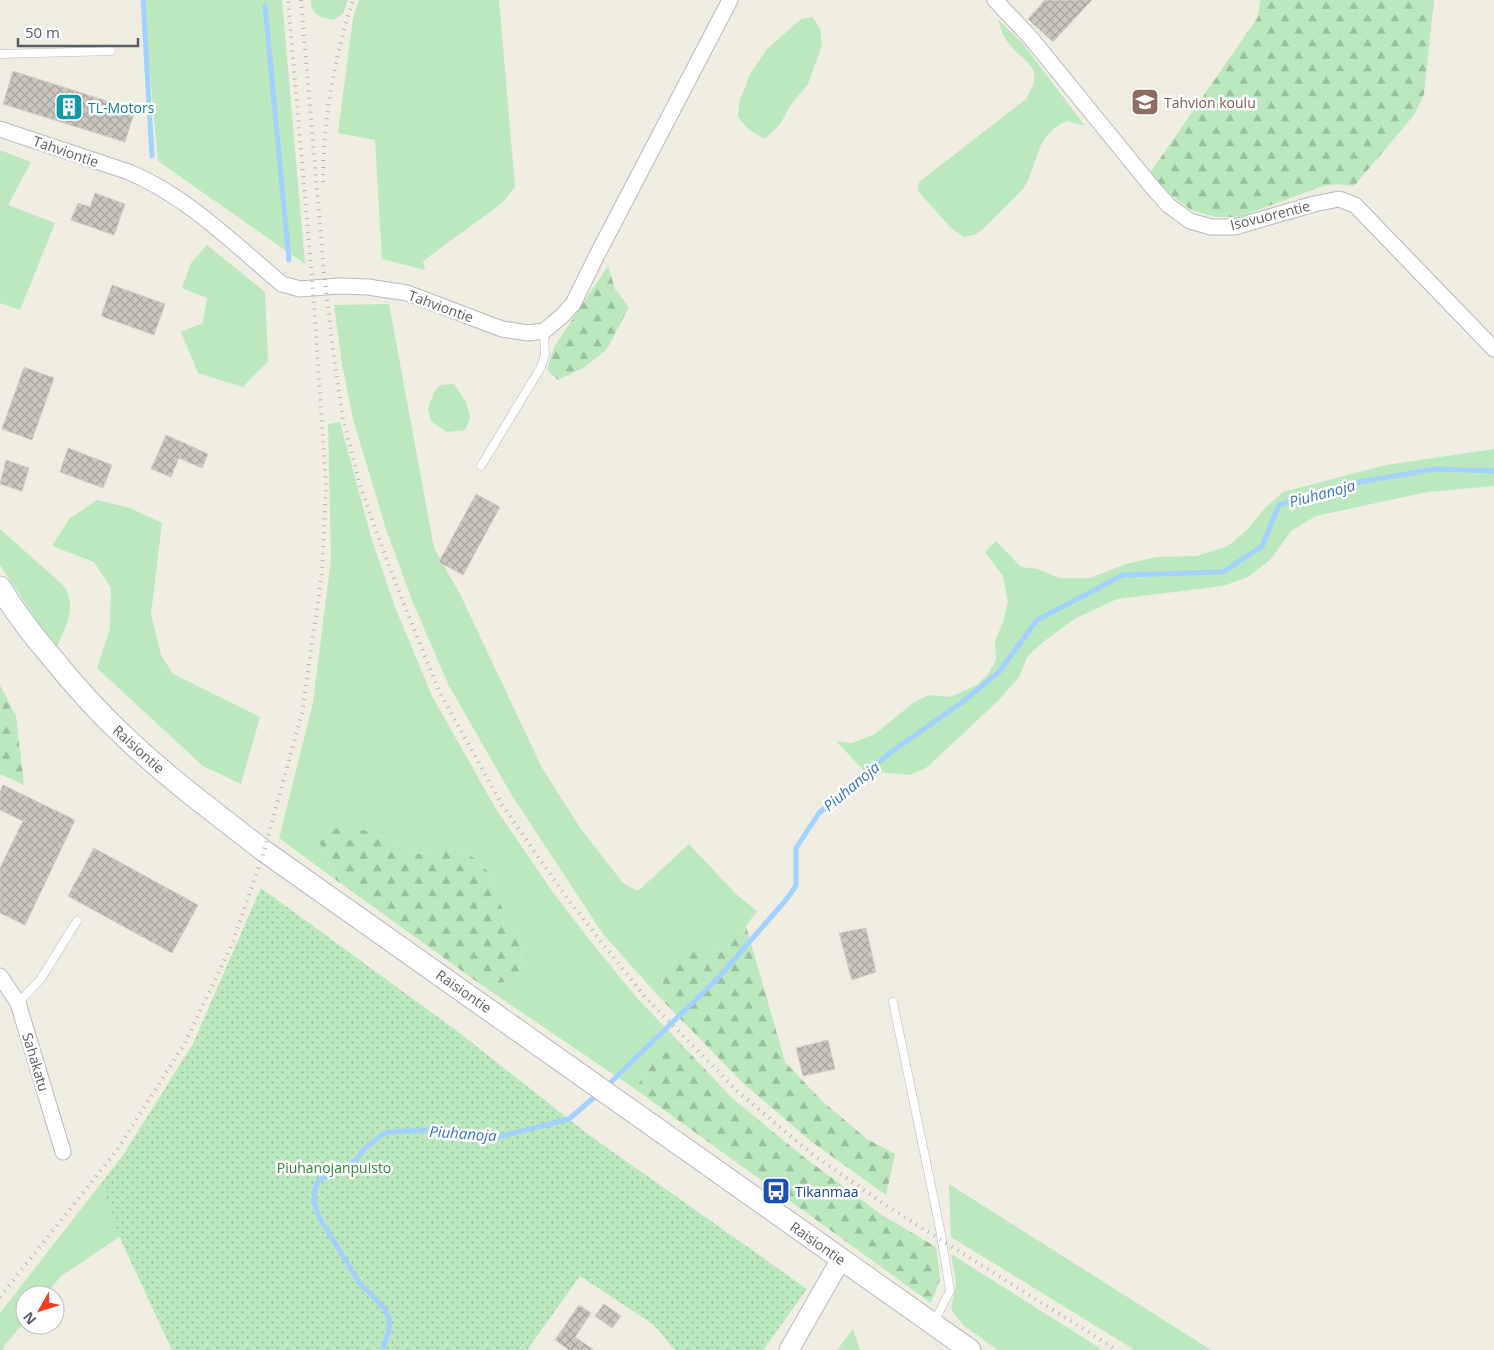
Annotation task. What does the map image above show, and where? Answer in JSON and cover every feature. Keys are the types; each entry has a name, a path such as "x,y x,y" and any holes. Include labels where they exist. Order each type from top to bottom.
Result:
{"main road":[{"name":"Raisiontie","path":"0,587 26,626 95,709 157,766 264,850 970,1350"}],"street":[{"path":"544,331 564,315 573,304 730,0"},
{"name":"Isovuorentie","path":"995,0 1030,37 1148,182 1168,204 1190,221 1211,227 1235,227 1338,199 1355,205 1494,349"},
{"name":"Tahviontie","path":"0,128 150,181 173,194 194,210 282,284 289,287 300,289 339,286 368,287 407,293 502,329 528,333 544,331"},
{"name":"Sahakatu","path":"0,976 18,1003 63,1152"},
{"path":"789,1350 841,1259"}],"lane":[{"path":"0,54 112,51"},
{"path":"481,466 541,367 546,355 544,331"},
{"path":"18,1003 40,980 77,921"},
{"path":"893,1002 941,1235 950,1291 933,1324"}],"green space":[{"path":"143,0 282,0 305,264 158,161"},
{"path":"311,0 348,0 343,14 333,20 324,18 314,12"},
{"path":"359,0 499,0 515,187 502,203 423,261 425,270 382,259 375,140 338,133 353,18"},
{"path":"1260,0 1434,0 1424,94 1414,115 1354,186 1336,184 1320,187 1239,217 1215,217 1191,210 1171,195 1150,173 1258,17"},
{"path":"813,17 820,29 822,45 808,84 790,106 781,123 765,139 749,130 738,117 739,103 750,74 767,49 801,19"},
{"path":"998,19 1024,45 1085,126 1067,121 1049,133 1044,140 1023,189 982,230 976,234 964,237 952,229 918,191 919,182 1026,99 1032,87 1034,72 1031,66 1005,39"},
{"path":"0,150 31,162 8,205 55,223 20,310 0,303"},
{"path":"207,245 265,292 268,361 243,387 198,373 181,332 203,323 207,298 182,288 191,263"},
{"path":"608,266 615,289 629,307 607,349 585,367 558,380 547,370 554,347"},
{"path":"389,304 434,548 460,594 542,768 581,829 623,883 638,891 689,844 736,894 757,911 746,926 722,946 686,948 662,976 664,1002 603,934 511,794 448,684 412,600 386,529 353,419 342,364 334,305"},
{"path":"454,384 466,402 470,417 465,430 447,432 431,421 428,409 434,392 441,385"},
{"path":"340,422 371,537 395,607 432,696 496,809 552,891 637,998 682,1045 658,1056 635,1089 483,986 514,980 528,953 499,902 492,875 464,849 418,854 376,834 319,841 336,880 279,838 313,703 331,559 328,424"},
{"path":"1494,449 1494,486 1427,492 1316,516 1291,531 1271,559 1248,577 1223,586 1117,599 1076,618 1043,642 1027,657 1019,677 998,701 926,768 910,775 864,771 836,741 852,743 875,734 913,703 929,695 950,697 977,685 988,674 996,660 995,641 1003,622 1008,602 1003,576 985,552 996,541 1021,567 1038,569 1059,578 1090,578 1126,564 1156,557 1197,556 1228,546 1248,529 1264,509 1283,492 1386,465"},
{"path":"97,500 130,508 162,523 151,614 161,655 173,674 260,717 241,784 203,766 97,668 110,629 111,588 94,562 52,546 69,519"},
{"path":"0,529 63,585 67,593 70,600 69,616 57,647 37,621 0,565"},
{"path":"0,685 16,716 24,785 0,774"},
{"path":"342,824 376,834 418,854 464,849 492,875 499,902 528,953 514,980 483,986 336,880 319,841"},
{"path":"261,888 149,1217 60,1277 54,1285 22,1285 124,1154 193,1044"},
{"name":"Piuhanojanpuisto","path":"261,888 457,1031 589,1135 807,1289 763,1350 675,1350 654,1325 580,1276 527,1350 172,1350 119,1236 101,1184 124,1154 193,1044"},
{"path":"746,926 785,1062 822,1101 867,1139 895,1154 886,1195 812,1142 744,1084 664,1002 662,976 686,948 722,946"},
{"path":"682,1045 732,1098 805,1158 882,1215 936,1247 940,1280 931,1303 635,1089 658,1056"},
{"path":"949,1184 1211,1350 1135,1350 951,1237"},
{"path":"951,1254 1103,1350 998,1350 963,1325 951,1309 956,1283"},
{"path":"15,1294 15,1333 3,1350 0,1350 0,1313"},
{"path":"853,1329 860,1350 837,1350"}],"building":[{"path":"1045,0 1092,0 1053,42 1028,19"},
{"name":"TL-Motors","path":"13,71 135,110 125,142 3,104"},
{"path":"95,193 125,204 114,235 71,220 78,203 90,207"},
{"path":"112,285 165,304 154,335 101,316"},
{"path":"24,367 54,378 32,440 2,429"},
{"path":"166,435 208,454 202,468 179,458 171,477 151,469"},
{"path":"68,448 112,465 103,488 60,472"},
{"path":"6,460 29,468 22,491 0,484"},
{"path":"476,494 500,507 463,575 439,562"},
{"path":"3,785 75,820 25,925 0,913 0,868 23,821 0,810 0,792"},
{"path":"94,848 198,905 172,953 68,896"},
{"path":"866,928 876,972 852,980 839,933"},
{"path":"828,1040 835,1069 803,1076 796,1048"},
{"path":"604,1304 621,1316 612,1328 595,1316"},
{"path":"579,1305 591,1313 575,1337 594,1350 569,1350 555,1340"}],"waterway":[{"path":"143,0 152,156"},
{"path":"265,6 289,260"},
{"name":"Piuhanoja","path":"606,1087 718,978 785,901 796,886 796,848 819,813 891,752 961,703 999,672 1037,620 1123,575 1223,572 1262,546 1279,505 1348,484 1435,469 1494,471"},
{"name":"Piuhanoja","path":"382,1350 389,1331 389,1318 384,1308 359,1282 319,1217 314,1202 315,1188 319,1180 355,1161 365,1148 389,1132 445,1129 498,1137 569,1119 598,1094"}],"railway":[{"path":"0,1297 117,1150 185,1043 233,942 264,851 302,713 322,573 326,485 313,289 288,0"},
{"path":"301,0 324,273 343,419 360,485 375,528 439,691 502,805 569,901 645,997 737,1091 812,1154 890,1208 1117,1350"},
{"path":"323,182 327,113 340,45 353,0"}],"place":[{"name":"Tahvion koulu","path":"1145,102"},
{"name":"TL-Motors","path":"69,107"},
{"name":"Tikanmaa","path":"776,1191"}]}
